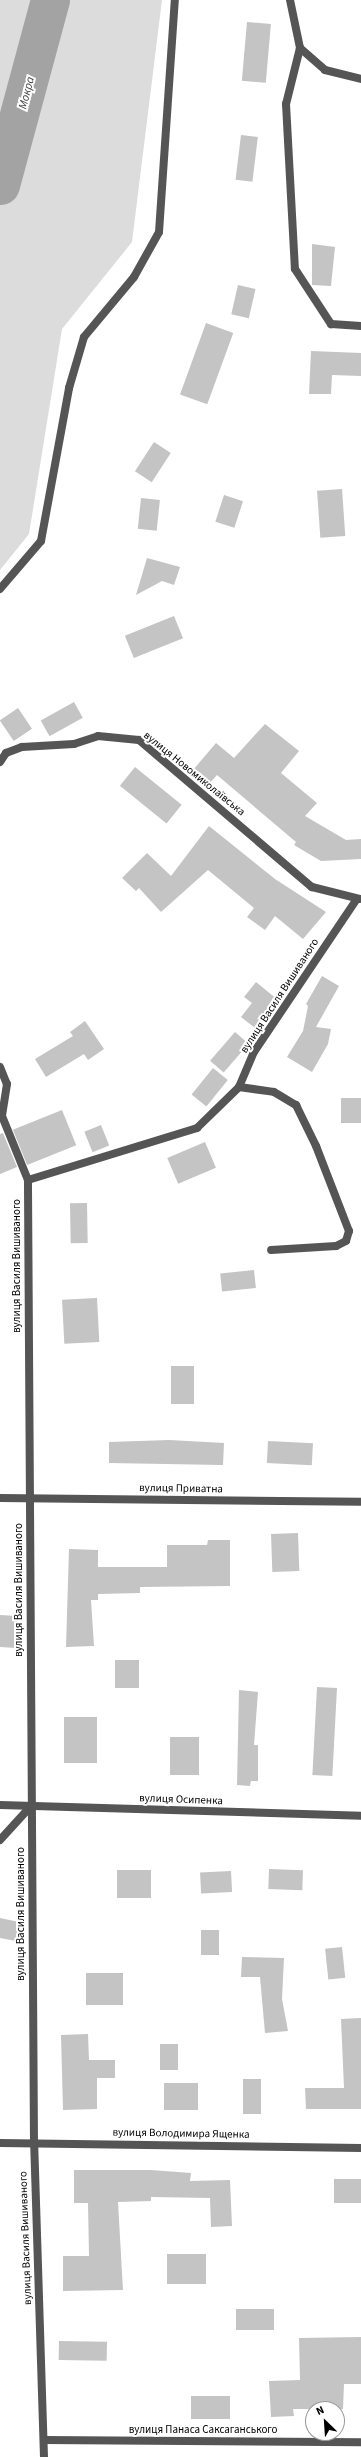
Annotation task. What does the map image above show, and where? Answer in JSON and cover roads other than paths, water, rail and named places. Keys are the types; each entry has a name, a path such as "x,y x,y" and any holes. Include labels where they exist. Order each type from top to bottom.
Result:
{"street":[{"path":"0,589 41,541 69,388 84,337 134,277 159,232 175,0"},
{"path":"290,0 300,48 286,104 295,269 331,324 361,326"},
{"path":"300,48 325,70 361,79"},
{"name":"вулиця Новомиколаївська","path":"0,762 6,753 22,747 74,744 98,736 139,740 312,887 359,899"},
{"name":"вулиця Василя Вишиваного","path":"44,2457 34,2143 28,1180 197,1128 239,1087 254,1052 359,899"},
{"path":"0,1067 7,1084 1,1117 28,1180"},
{"path":"239,1087 274,1092 296,1105 316,1146 350,1231 346,1241 336,1246 271,1250"},
{"name":"вулиця Приватна","path":"0,1498 361,1502"},
{"name":"вулиця Осипенка","path":"0,1805 361,1816"},
{"path":"0,1840 31,1806"},
{"name":"вулиця Володимира Ященка","path":"0,2143 361,2148"},
{"name":"вулиця Панаса Саксаганського","path":"44,2440 361,2442"}],"waterway":[{"name":"Мокра","path":"0,185 50,0"}]}
